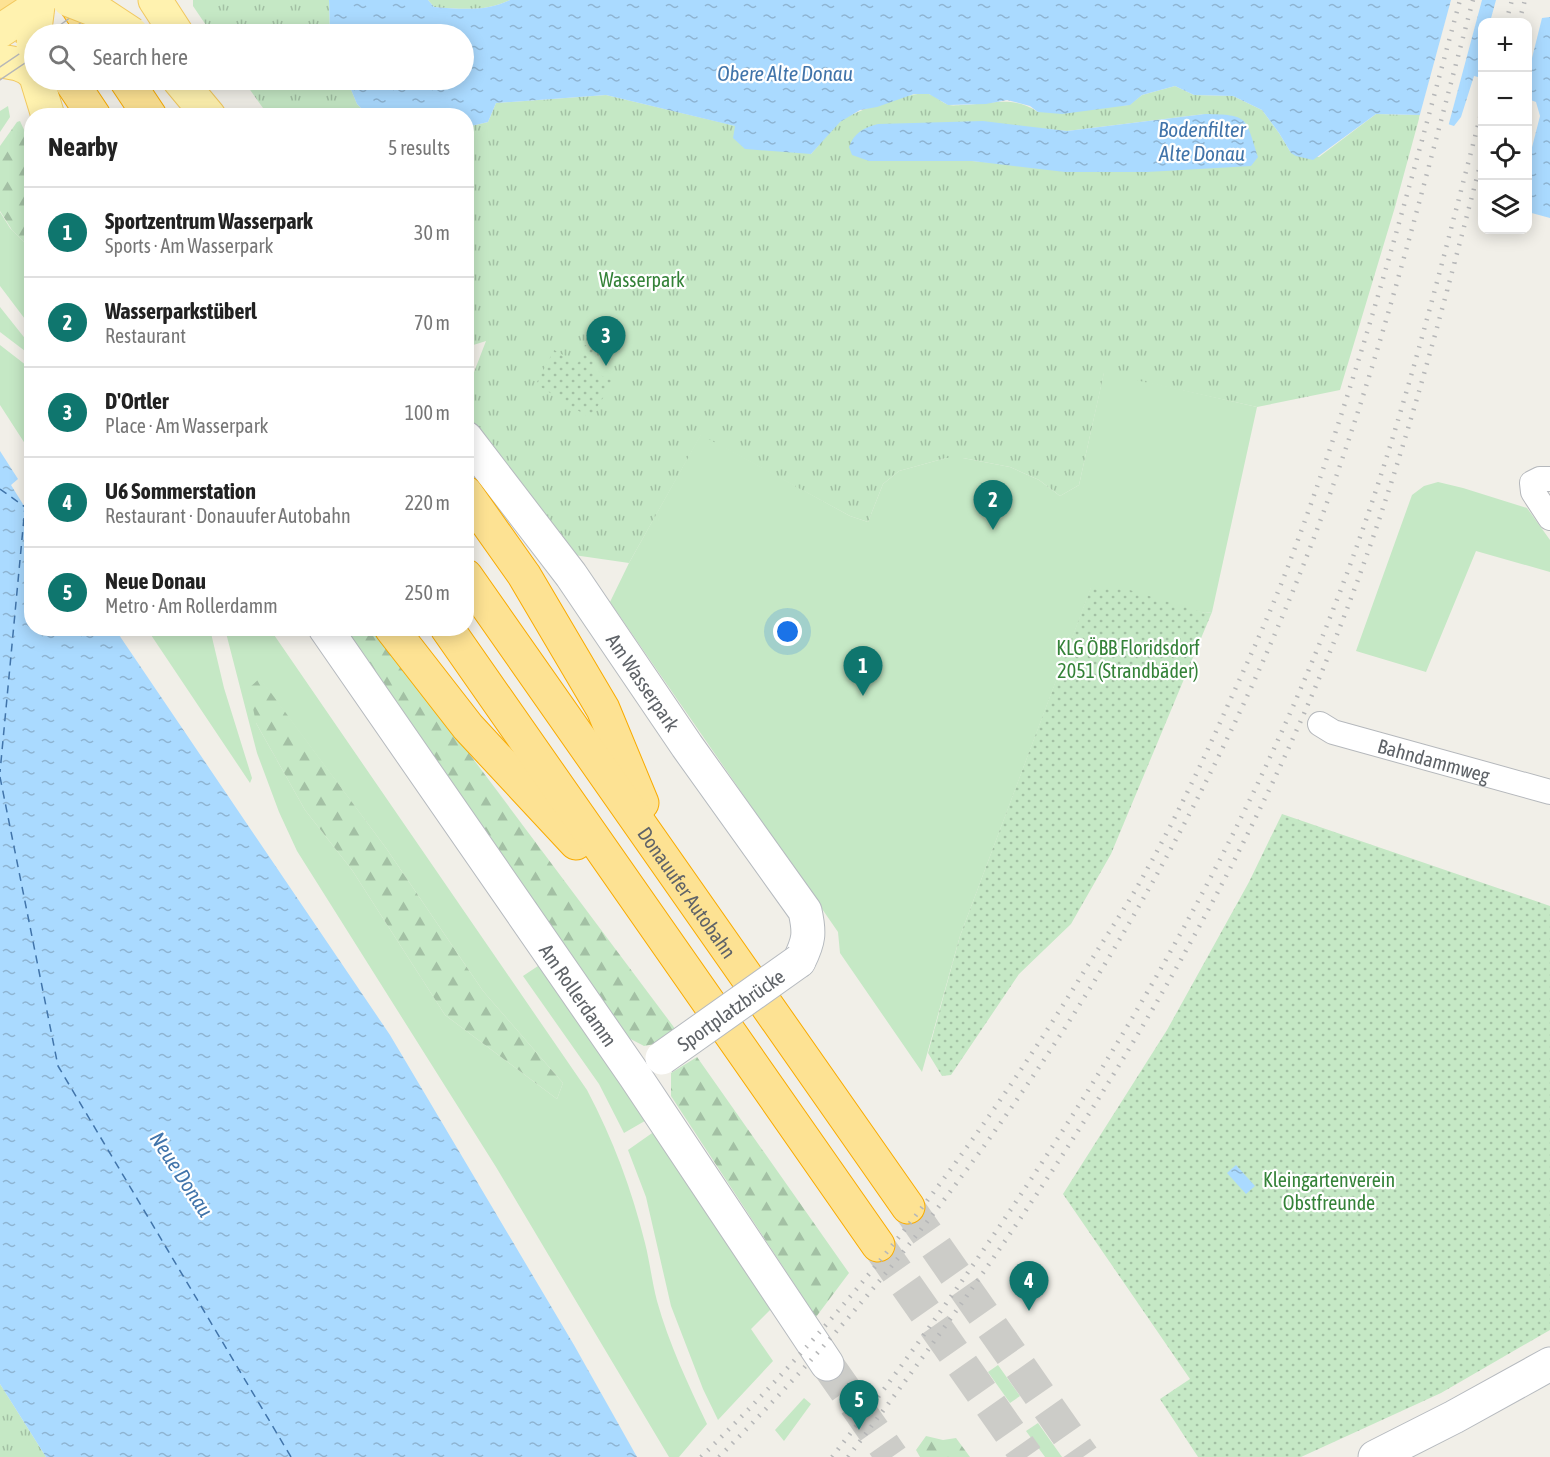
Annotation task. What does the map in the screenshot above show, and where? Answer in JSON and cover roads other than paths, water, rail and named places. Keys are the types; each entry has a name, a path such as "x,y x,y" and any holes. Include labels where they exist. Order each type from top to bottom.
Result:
{"highway":[{"path":"0,14 42,5 77,24"},
{"path":"77,90 89,108"},
{"path":"133,90 145,108"},
{"path":"474,504 524,575 603,709 668,862"},
{"name":"Donauufer Autobahn","path":"474,587 908,1207"},
{"path":"397,636 468,727 661,935"},
{"path":"453,636 878,1245"}],"main road":[{"path":"155,0 171,24"},
{"path":"0,31 42,5 97,11 117,24"},
{"path":"35,24 42,5"},
{"path":"187,90 202,108"},
{"path":"212,90 221,108"}],"street":[{"name":"Am Wasserpark","path":"474,448 571,575 687,747 805,911 810,931"},
{"path":"1550,479 1540,479 1532,483 1533,492 1550,518"},
{"name":"Am Rollerdamm","path":"331,636 649,1067 827,1364"},
{"name":"Bahndammweg","path":"1320,724 1333,732 1550,792"},
{"name":"Sportplatzbrücke","path":"649,1067 799,961 810,931"},
{"path":"1375,1457 1550,1364"}],"water":[{"name":"Obere Alte Donau","path":"329,0 428,0 434,7 463,9 482,8 510,0 1496,0 1491,18 1478,18 1478,77 1474,76 1461,117 1454,126 1420,115 1376,114 1313,160 1291,153 1262,110 1233,96 1194,95 1175,86 1142,95 1130,105 1062,114 1038,112 1030,106 1007,100 986,104 948,105 929,94 914,94 877,107 860,110 840,122 811,154 745,149 733,138 735,126 606,95 496,103 488,122 474,125 474,108 361,108 357,104 351,90 474,90 474,24 330,24"},
{"path":"1550,17 1550,218 1532,213 1532,147 1540,116 1536,102 1532,100 1532,58 1542,18"},
{"name":"Bodenfilter Alte Donau","path":"1205,114 1230,115 1243,120 1258,157 1251,166 1147,172 1065,172 972,161 869,161 852,155 849,147 860,132 878,124 983,121 1067,131"},
{"name":"Neue Donau","path":"0,451 18,479 11,485 24,506 24,636 120,636 390,1035 574,1345 637,1457 46,1457 0,1384"},
{"path":"1236,1165 1255,1186 1246,1194 1227,1173"}],"tunnel":[{"path":"908,1207 1083,1457"},
{"path":"878,1245 1027,1457"},
{"path":"827,1364 892,1457"}],"tram line":[{"path":"62,24 94,0"},
{"path":"79,24 111,0"},
{"path":"0,67 24,51"},
{"path":"0,80 24,64"}],"railway":[{"path":"701,1457 754,1404 855,1291 948,1173 992,1112 1075,986 1133,894 1171,825 1266,621 1313,499 1381,287 1460,0"},
{"path":"719,1457 810,1361 897,1260 978,1155 1053,1046 1123,933 1188,817 1246,698 1299,576 1326,506 1351,434 1395,291 1473,0"},
{"path":"1507,18 1512,0"},
{"path":"1520,18 1525,0"},
{"path":"832,1457 964,1278 1083,1099 1165,961 1240,819 1308,672 1360,537 1417,356 1478,125"},
{"path":"848,1457 995,1256 1064,1153 1130,1047 1192,939 1250,829 1303,716 1370,546 1422,381 1478,173"}],"place":[{"name":"D'Ortler","path":"606,366"},
{"name":"Wasserparkstüberl","path":"993,530"},
{"name":"Sportzentrum Wasserpark","path":"863,696"},
{"name":"U6 Sommerstation","path":"1029,1311"},
{"name":"Neue Donau","path":"859,1430"}],"park label":[{"name":"Wasserpark","path":"642,279"},
{"name":"KLG ÖBB Floridsdorf 2051 (Strandbäder)","path":"1128,658"},
{"name":"Kleingartenverein Obstfreunde","path":"1329,1190"}]}
